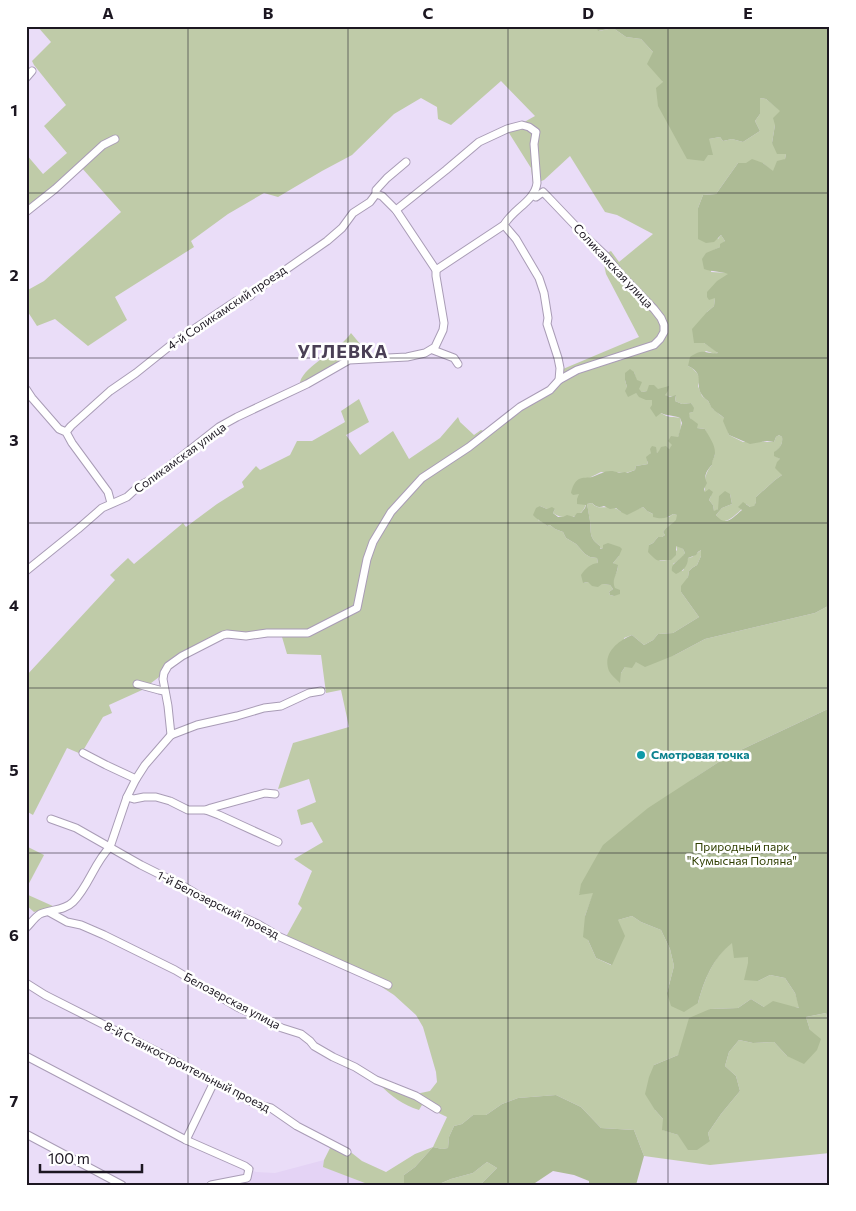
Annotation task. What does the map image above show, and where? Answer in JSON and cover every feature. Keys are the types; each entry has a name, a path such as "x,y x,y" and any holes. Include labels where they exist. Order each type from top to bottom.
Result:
{"street":[{"path":"26,78 32,71"},
{"path":"396,210 479,142 507,129 522,125 536,132 534,144 537,182 533,195 515,211 504,225 436,270"},
{"path":"26,212 55,189 103,145 115,139"},
{"name":"4-й Соликамский проезд","path":"66,432 110,391 176,341 236,301 250,296 327,241 342,228 353,213 370,202 376,194 376,190 406,162"},
{"name":"Соликамская улица","path":"164,691 163,679 168,666 182,656 227,634 246,636 308,633 358,608 367,559 373,542 391,512 422,478 469,447 520,407 550,390 559,380 577,370 654,345 660,339 664,332 664,325 654,309 622,276 606,256 543,192 536,197 533,195"},
{"path":"376,194 382,196 396,210 436,270 444,323 443,330 433,350 454,358 458,364"},
{"path":"504,225 516,239 541,286 548,318 547,324 560,368 559,380"},
{"name":"Соликамская улица","path":"26,571 78,530 102,508 128,497 139,486 154,478 219,427 307,384 350,360 407,357 426,354 433,350"},
{"path":"26,389 59,429 66,432 108,492 112,503"},
{"path":"26,404 32,398"},
{"path":"137,684 164,691 168,706 171,735"},
{"path":"26,928 36,916 67,907 85,888 104,852 110,847 136,778 171,735 197,725 264,708 281,706 309,693 320,691"},
{"path":"83,753 136,778"},
{"path":"128,797 156,797 170,801 188,810 206,810 265,793 275,794"},
{"path":"206,810 278,842"},
{"name":"1-й Белозерский проезд","path":"51,819 76,828 212,903 258,924 280,937 388,984"},
{"name":"Белозерская улица","path":"48,912 67,922 81,925 104,935 175,970 237,1007 282,1028 301,1034 314,1046 334,1058 355,1067 376,1080 416,1096 437,1109"},
{"name":"8-й Станкостроительный проезд","path":"26,983 44,995 258,1105 271,1108 297,1126 347,1152"},
{"path":"26,1056 186,1140 249,1169 247,1178 211,1185"},
{"path":"186,1140 214,1082"},
{"path":"26,1134 120,1184"}],"shaded area":[{"path":"324,1160 324,1167 370,1185 248,1185 252,1170 275,1173"}],"green space":[{"path":"37,26 596,26 599,31 613,28 626,37 641,39 653,52 663,82 709,139 720,137 723,141 732,139 743,142 760,131 755,121 760,114 760,98 766,99 781,111 775,125 772,143 786,154 785,159 773,172 763,163 738,163 716,194 703,195 698,208 718,239 721,235 725,241 714,250 711,272 729,273 715,298 714,306 707,312 704,343 718,352 715,354 706,351 688,366 697,373 700,379 698,386 702,396 724,418 729,435 743,442 774,442 779,435 782,437 781,446 774,455 780,459 782,475 756,497 754,507 746,504 732,518 725,521 720,520 716,515 722,508 732,504 730,494 714,512 713,505 709,500 711,496 705,492 705,485 706,474 712,465 715,455 705,429 697,428 690,418 688,413 693,412 691,403 682,404 675,401 676,396 666,396 658,389 642,392 639,390 634,372 625,380 627,387 649,400 653,400 653,405 663,414 680,418 680,430 675,443 668,450 651,453 647,461 648,464 636,466 635,470 626,473 601,472 589,478 584,478 579,493 586,504 577,516 567,518 557,516 553,513 555,509 547,509 540,506 538,520 547,526 550,525 563,532 566,538 576,544 585,554 597,558 598,563 583,583 610,585 613,589 609,592 610,595 614,596 613,581 618,566 613,563 619,556 603,548 599,549 600,546 591,535 587,504 592,503 598,507 613,507 621,512 643,507 648,512 658,515 669,517 673,514 677,515 677,520 663,532 665,535 658,537 649,545 660,561 667,560 677,550 676,545 683,549 685,553 683,557 673,564 683,571 688,558 701,550 701,556 697,565 689,571 681,592 699,617 673,633 658,634 653,640 644,645 632,635 624,638 620,682 621,673 625,667 636,662 675,655 705,639 815,613 830,605 830,708 728,756 693,779 579,894 594,892 585,916 588,940 596,958 611,965 618,920 632,916 661,930 670,949 674,966 667,993 698,1003 703,986 714,962 732,942 748,957 748,963 758,981 770,975 785,978 795,993 800,1008 787,1006 764,1007 751,999 738,1008 710,1009 678,1055 654,1065 655,1110 663,1119 663,1130 710,1141 708,1133 740,1091 736,1076 725,1066 729,1052 739,1040 753,1043 774,1042 787,1056 810,1030 806,1017 826,1013 830,1029 830,1153 710,1165 644,1156 634,1130 601,1128 581,1107 556,1095 518,1098 502,1104 486,1115 473,1115 462,1124 454,1126 449,1137 448,1148 433,1147 447,1117 422,1105 419,1110 408,1106 379,1084 416,1094 430,1091 437,1082 423,1027 416,1015 394,995 371,980 285,942 302,908 298,904 312,871 294,859 323,842 312,822 301,825 297,810 316,802 309,779 278,789 293,743 349,727 341,690 326,693 321,655 287,654 282,637 228,637 220,640 168,667 166,674 142,690 109,705 112,713 103,717 81,754 67,748 33,815 26,811 26,676 115,580 110,575 128,558 134,564 183,523 186,527 244,487 242,482 256,466 260,470 290,455 297,441 312,441 345,422 341,411 359,399 369,422 346,435 360,455 393,431 409,459 440,438 458,417 460,422 474,435 481,430 486,432 549,388 554,382 557,373 563,369 639,337 606,274 602,255 611,251 619,262 653,234 617,215 605,212 570,156 544,180 533,184 531,168 509,133 535,116 501,81 451,125 438,119 437,107 421,98 394,114 352,155 278,197 264,193 228,214 191,241 194,247 115,297 127,320 88,346 55,319 37,326 26,309 26,291 44,281 121,212 81,167 26,215 26,154 43,174 67,153 44,126 66,105 32,61 51,42"},
{"path":"596,26 830,26 830,605 815,613 705,639 675,655 645,667 636,662 632,668 625,667 621,673 620,683 609,671 607,665 610,653 617,644 632,635 644,645 653,640 658,634 673,633 699,617 681,592 681,586 688,577 689,571 697,565 701,556 701,550 696,555 688,558 685,568 676,574 672,571 672,568 685,553 683,549 676,546 676,555 671,560 657,560 648,552 649,545 658,537 665,535 663,532 676,520 677,515 673,514 663,518 653,517 653,514 643,507 627,515 616,508 610,509 604,506 598,507 592,503 587,504 591,535 600,546 600,549 608,543 622,549 613,563 618,565 614,585 615,588 620,590 620,594 614,596 610,595 609,592 613,589 610,585 602,584 598,587 592,586 588,582 583,583 581,575 588,567 598,563 597,558 585,554 576,544 566,538 563,532 550,525 547,526 533,515 536,508 540,506 547,509 552,507 555,509 553,513 558,517 567,515 574,517 577,513 581,513 586,505 577,504 579,494 573,495 571,493 577,480 608,471 627,473 635,470 636,466 648,464 646,457 651,453 650,449 652,446 656,447 657,453 661,447 666,446 669,449 672,445 668,441 671,436 678,437 682,423 680,418 661,413 656,417 650,408 652,400 639,397 636,393 628,397 625,391 627,387 625,373 630,369 634,372 637,380 642,382 639,389 642,392 647,391 649,385 654,385 658,389 669,386 665,395 670,397 676,395 675,401 682,404 691,403 694,408 693,412 689,413 690,418 698,424 697,428 705,429 715,450 712,465 706,473 707,483 704,489 705,492 709,489 713,492 709,500 713,505 714,511 718,509 719,496 725,491 730,494 732,504 722,508 716,515 720,519 726,521 732,518 742,510 738,507 743,502 750,507 754,506 756,497 782,475 775,468 780,459 774,456 774,452 781,446 782,437 779,435 774,442 767,441 750,444 729,435 723,421 724,418 713,409 700,391 697,372 688,366 690,357 699,352 718,353 704,343 694,343 692,329 714,306 715,298 709,300 707,292 717,281 728,274 704,269 702,259 706,253 720,247 720,244 725,241 721,235 714,242 706,243 698,239 698,208 703,195 716,194 738,163 746,163 752,159 763,163 773,171 777,161 785,159 786,154 777,154 772,143 775,125 773,118 780,111 766,99 760,98 760,114 755,121 760,131 743,142 732,139 723,141 720,137 709,139 713,155 708,155 704,161 687,159 658,106 656,88 663,82 647,64 653,52 641,39 626,37 613,28 598,31"},
{"path":"351,333 370,356 349,359 302,385 300,382 303,376"},
{"name":"Природный парк \"Кумысная Поляна\"","path":"830,708 830,1029 826,1013 806,1017 810,1030 821,1039 817,1050 804,1064 787,1056 774,1042 753,1043 739,1040 729,1052 725,1066 736,1076 740,1091 708,1133 710,1141 697,1150 688,1150 678,1135 662,1130 663,1119 645,1094 654,1065 678,1055 689,1018 710,1009 738,1008 751,999 764,1007 773,1001 799,1008 795,993 785,978 770,975 758,981 744,980 748,957 734,958 732,943 720,955 710,970 698,1003 684,1012 671,1006 667,993 674,966 670,949 661,930 632,916 618,920 625,936 612,965 596,958 588,940 583,937 585,916 593,893 579,895 581,884 603,845 648,808 728,756"},
{"path":"26,846 44,855 26,889"},
{"path":"26,894 55,907 34,912 26,905"},
{"path":"556,1095 581,1107 601,1128 634,1130 644,1156 636,1185 589,1185 589,1181 574,1175 553,1171 532,1185 480,1185 497,1168 487,1162 473,1173 437,1185 404,1185 404,1175 415,1167 433,1147 448,1148 449,1137 454,1126 462,1124 473,1115 486,1115 502,1104 518,1098"},
{"path":"329,1145 348,1150 362,1161 386,1172 415,1154 433,1147 415,1167 404,1175 404,1185 370,1185 323,1167 330,1148"},
{"path":"487,1162 497,1168 480,1185 437,1185 473,1173"}],"place":[{"name":"Смотровая точка","path":"641,755"}],"district":[{"name":"УГЛЕВКА","path":"343,352"}]}
